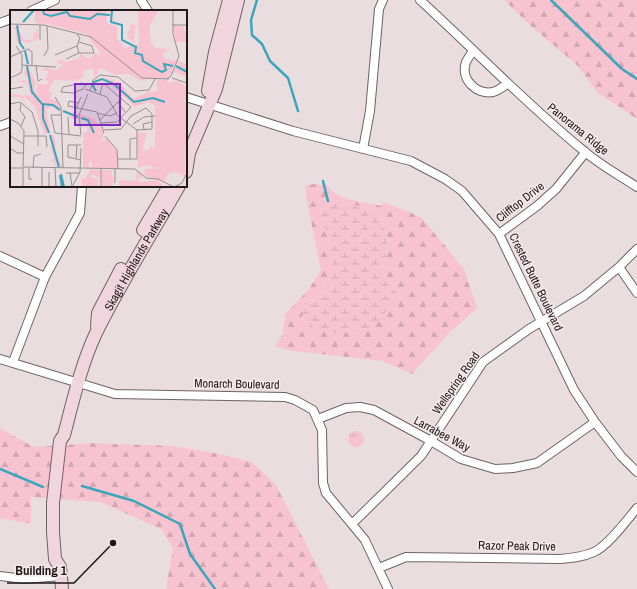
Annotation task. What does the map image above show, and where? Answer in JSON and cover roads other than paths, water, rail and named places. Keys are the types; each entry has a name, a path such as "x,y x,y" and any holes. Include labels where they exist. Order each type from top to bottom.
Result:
{"street":[{"path":"33,10 55,0"},
{"path":"142,0 147,10"},
{"path":"208,104 211,73 229,0"},
{"path":"187,154 216,89 238,0"},
{"path":"363,149 370,111 379,10 383,0"},
{"name":"Panorama Ridge","path":"420,0 507,84 585,153 637,187"},
{"path":"0,23 10,19"},
{"path":"473,51 466,62 465,72 474,88 483,92 494,92 507,84"},
{"name":"Crested Butte Boulevard","path":"187,97 293,131 411,161 445,179 462,191 474,203 499,234 574,390 595,422 621,456 637,472"},
{"path":"0,126 10,122"},
{"name":"Clifftop Drive","path":"499,234 537,206 556,189 585,153"},
{"path":"13,362 45,277 80,213 82,187"},
{"name":"Skagit Highlands Parkway","path":"96,334 98,313 168,187"},
{"name":"Skagit Highlands Parkway","path":"62,589 60,571 63,563 60,505 66,447 64,435 78,382 96,334 130,269 178,187"},
{"name":"Wellspring Road","path":"352,524 421,456 483,362 499,348 584,296 619,267 637,249"},
{"path":"0,256 45,277"},
{"path":"619,267 637,293"},
{"name":"Monarch Boulevard","path":"0,358 115,394 285,397 295,400 313,410 318,419"},
{"name":"Larrabee Way","path":"318,419 346,408 360,407 374,410 461,459 495,468 513,468 537,463 595,422"},
{"path":"318,419 322,430 326,493 365,540 388,589"},
{"name":"Razor Peak Drive","path":"379,568 406,557 560,559 582,556 595,552 621,528 637,508"},
{"path":"0,576 24,579 60,571"}],"waterway":[{"path":"257,0 251,20 252,35 262,44 270,61 288,78 298,111"},
{"path":"551,0 622,69 637,79"},
{"path":"323,181 328,201"},
{"path":"0,469 43,487"},
{"path":"82,486 134,501 180,524 190,554 215,589"}],"place":[{"name":"Building 1","path":"113,543"}]}
